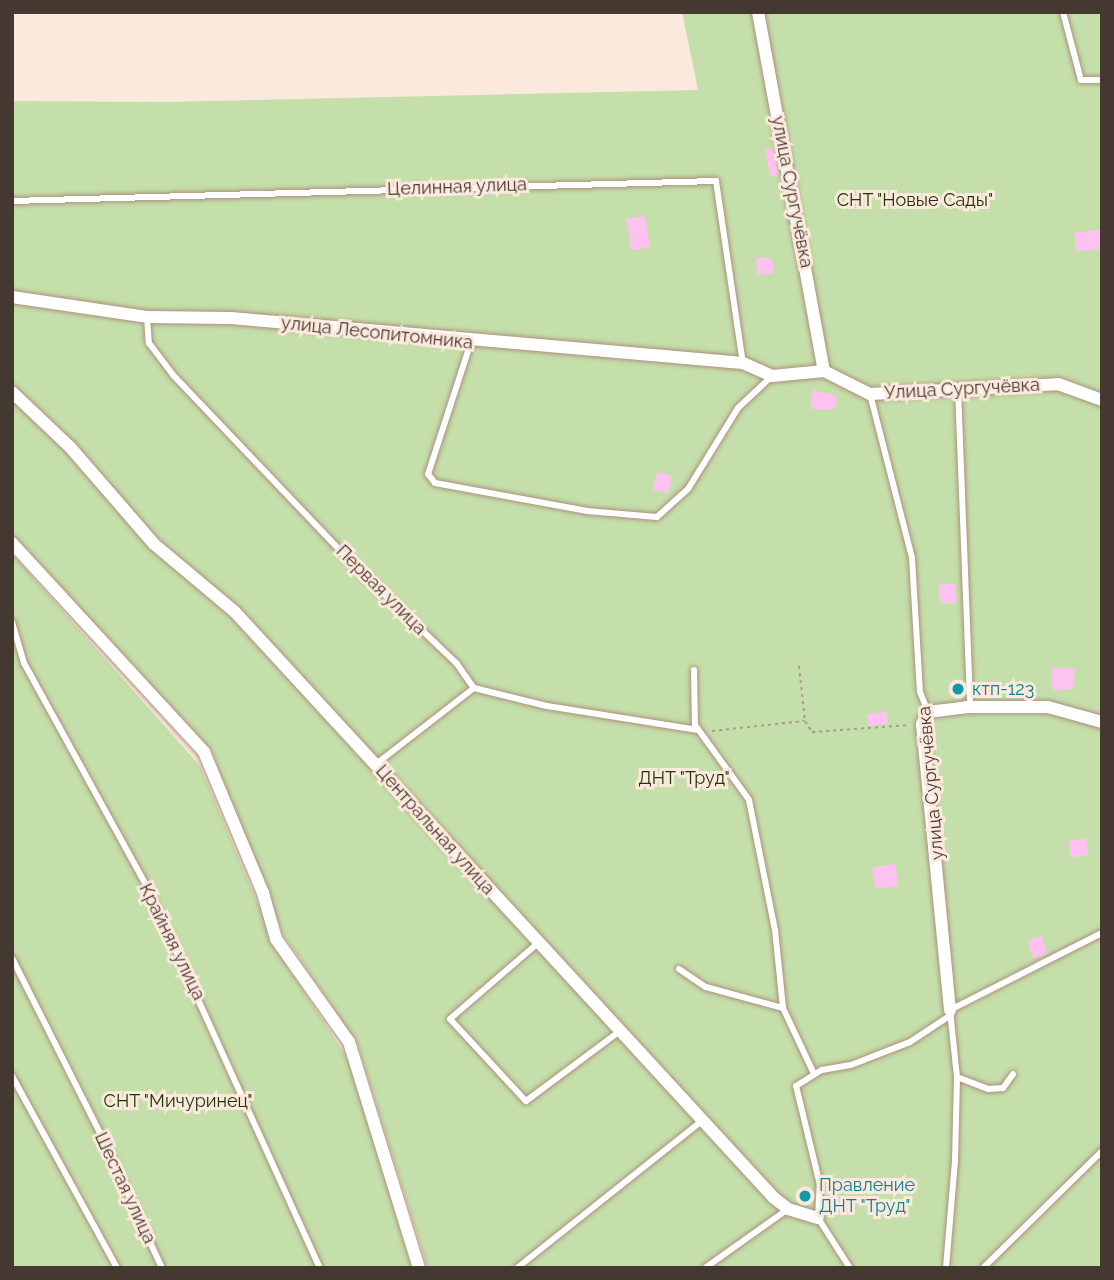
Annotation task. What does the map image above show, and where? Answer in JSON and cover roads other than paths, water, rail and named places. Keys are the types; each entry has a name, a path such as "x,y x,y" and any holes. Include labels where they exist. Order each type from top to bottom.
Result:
{"street":[{"name":"улица Сургучёвка","path":"758,12 824,371"},
{"name":"улица Лесопитомника","path":"12,297 147,317 231,318 471,342 743,363"},
{"path":"743,363 772,376 824,371"},
{"name":"Улица Сургучёвка","path":"824,371 870,394 1058,384 1102,400"},
{"name":"Центральная улица","path":"12,393 71,447 154,544 235,612 538,943 788,1209"},
{"path":"12,543 204,752 264,892 276,939 349,1042 419,1268"},
{"path":"925,718 970,706 1048,708 1102,722"},
{"name":"улица Сургучёвка","path":"925,718 950,1013"},
{"path":"788,1209 818,1218"}],"lane":[{"path":"1063,12 1081,80 1102,80"},
{"name":"Целинная улица","path":"12,201 716,181 743,363"},
{"name":"Первая улица","path":"147,317 149,343 174,376 356,567 457,664 474,688"},
{"path":"471,342 428,474 435,483 587,510 657,517 688,489 738,408 772,376"},
{"path":"958,389 970,706"},
{"name":"улица Сургучёвка","path":"870,394 912,558 920,692 925,718"},
{"name":"Крайняя улица","path":"12,622 24,663 147,887 320,1268"},
{"path":"694,670 692,708 700,732 749,800 775,930 783,1008 814,1074"},
{"path":"375,765 474,688 547,706 700,732"},
{"path":"850,1268 818,1218 820,1185 796,1086 814,1074 909,1042 950,1013 1102,933"},
{"path":"538,943 450,1019 526,1101 620,1031"},
{"name":"Шестая улица","path":"12,958 106,1143 162,1268"},
{"path":"679,969 706,987 783,1008"},
{"path":"946,1268 957,1077 950,1013"},
{"path":"957,1077 988,1089 1003,1088 1013,1074"},
{"path":"12,1076 117,1268"},
{"path":"517,1268 704,1119"},
{"path":"983,1268 1102,1152"},
{"path":"705,1268 788,1209"}],"place":[{"name":"ктп-123","path":"958,689"},
{"name":"Правление ДНТ \"Труд\"","path":"805,1196"}],"park label":[{"name":"СНТ \"Новые Сады\"","path":"915,200"},
{"name":"ДНТ \"Труд\"","path":"684,778"},
{"name":"СНТ \"Мичуринец\"","path":"178,1101"}]}
